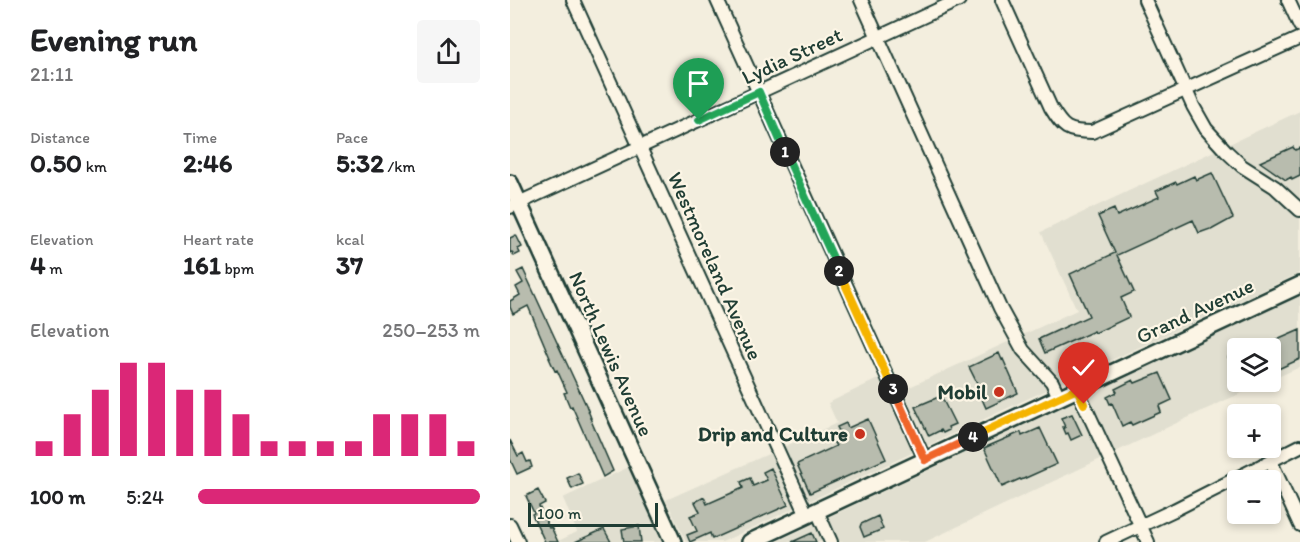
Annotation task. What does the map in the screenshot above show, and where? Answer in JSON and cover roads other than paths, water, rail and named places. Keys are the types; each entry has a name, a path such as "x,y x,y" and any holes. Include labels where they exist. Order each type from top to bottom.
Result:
{"main road":[{"name":"North Lewis Avenue","path":"510,183 514,205 673,542"},
{"name":"Grand Avenue","path":"750,542 1300,285"}],"street":[{"name":"Westmoreland Avenue","path":"573,0 812,513 831,542"},
{"path":"717,0 925,460"},
{"path":"861,0 1000,308 1023,350 1052,382 1059,397"},
{"name":"Lydia Street","path":"514,205 959,0"},
{"path":"1002,0 1051,108 1067,128 1080,132 1092,132 1300,38"},
{"path":"1145,0 1185,90 1206,129 1242,166 1275,187 1300,210"},
{"path":"1288,0 1300,26"},
{"path":"1077,389 1148,542"},
{"path":"1106,542 1300,446"},
{"path":"1271,462 1300,525"},
{"path":"510,525 518,542"}],"place":[{"name":"Mobil","path":"999,392"},
{"name":"Drip and Culture","path":"860,434"}]}
